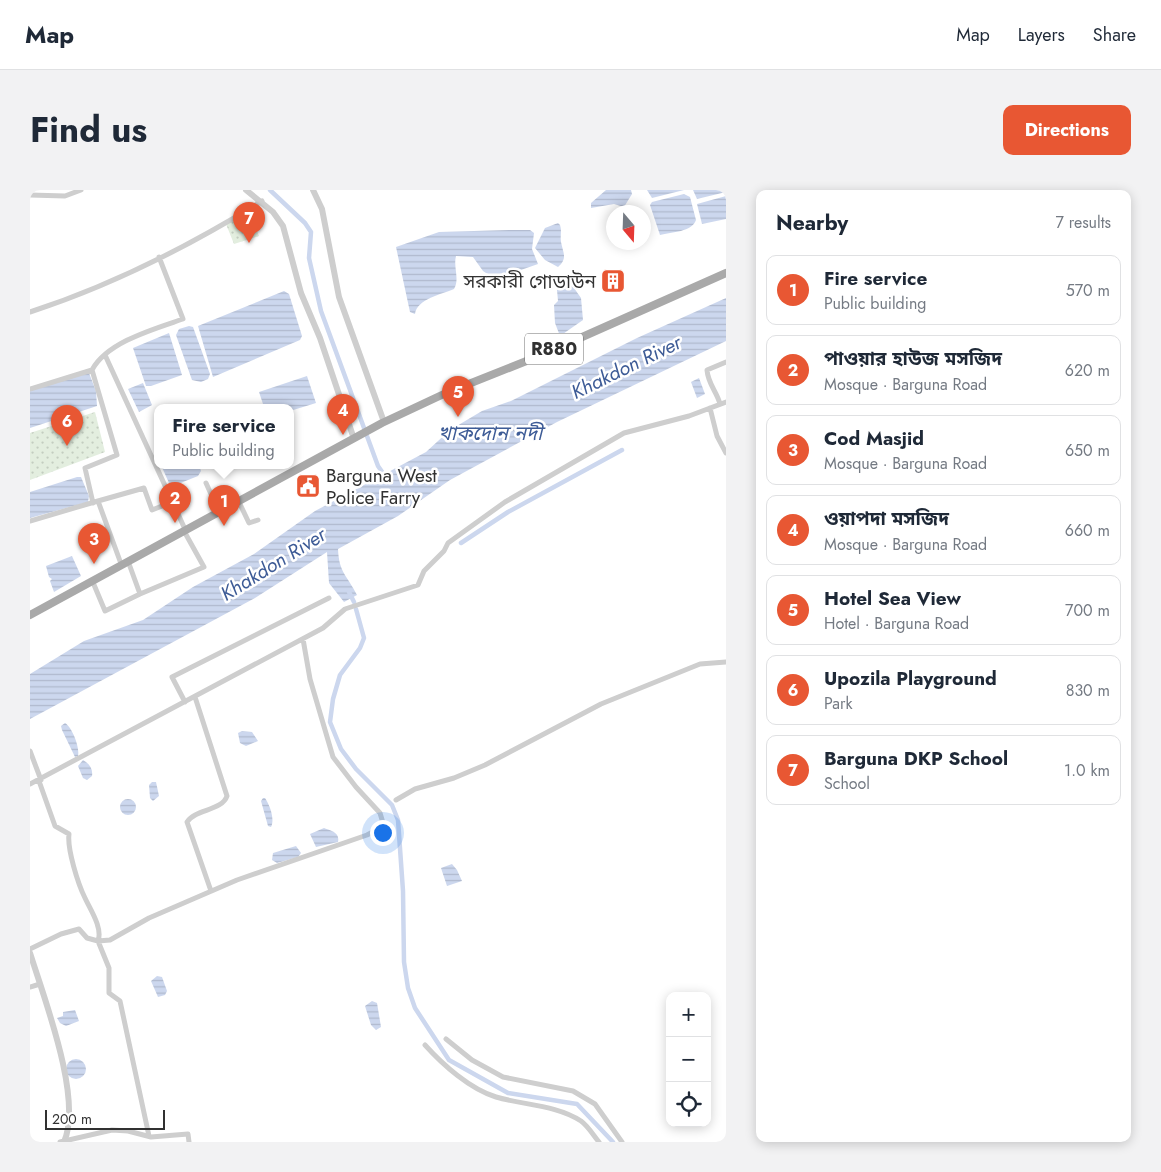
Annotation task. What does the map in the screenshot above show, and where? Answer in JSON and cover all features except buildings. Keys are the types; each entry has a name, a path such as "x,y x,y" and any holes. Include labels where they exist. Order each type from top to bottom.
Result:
{"main road":[{"name":"R880","path":"184,529 239,502 383,423 446,393 544,354 726,273"},
{"name":"R880","path":"294,468 336,445 355,438"},
{"name":"R880","path":"30,610 293,469"},
{"name":"R880","path":"30,615 124,561"}],"street":[{"path":"30,195 65,196 81,190"},
{"path":"313,190 322,209 339,297 383,423"},
{"path":"251,191 278,218 283,226 301,293 320,338 355,438"},
{"path":"30,312 58,303 159,257 262,201"},
{"path":"30,390 92,370 105,355 131,338 183,319 159,257"},
{"path":"105,355 154,463"},
{"path":"720,404 718,398 713,393 707,370 726,362"},
{"path":"92,370 117,454 116,457 85,468 95,502 140,594"},
{"path":"30,784 323,628 345,609 418,585 424,571 444,551 448,543 461,532 505,502 624,433 726,402"},
{"path":"710,408 717,436 726,453"},
{"path":"92,580 105,611 204,567 184,529 157,469"},
{"path":"206,484 211,494"},
{"path":"30,521 144,488 152,510 172,502"},
{"path":"239,502 249,523 258,520"},
{"path":"185,702 172,677 329,598"},
{"path":"63,1142 69,1130 70,1103 48,1009 30,951 61,934 79,930 87,938 98,941 110,940 149,918 211,891 280,864 368,835 383,825 380,814 356,787 334,757 310,679 303,639"},
{"path":"396,800 415,789 454,778 485,765 601,704 700,664 726,662"},
{"path":"195,696 227,796 224,802 192,817 187,822 211,891"},
{"path":"30,751 55,826 69,834 82,890 92,911 100,936 98,941 109,968 109,993 120,1001 149,1136"},
{"path":"30,987 40,984"},
{"path":"446,1039 472,1060 503,1077 573,1091 595,1104 622,1142"},
{"path":"425,1045 436,1058 462,1078 495,1097 555,1111 582,1122 599,1142"},
{"path":"63,1142 112,1130 128,1131 149,1136 188,1134 189,1142"}],"green space":[{"path":"249,212 259,236 234,244 226,224"},
{"path":"95,412 105,452 30,480 30,433"}],"water":[{"path":"606,190 631,190 632,194 625,205 614,204 591,208 591,203"},
{"path":"647,190 684,190 652,198"},
{"path":"693,190 726,190 726,192 697,199"},
{"path":"684,194 690,197 696,220 694,224 686,229 660,235 650,205 652,202"},
{"path":"726,196 726,219 702,224 697,204"},
{"path":"558,223 561,227 564,258 558,267 545,260 535,248 545,228"},
{"path":"530,230 534,233 532,249 538,264 495,279 483,271 473,257 456,256 456,285 454,289 420,304 415,314 410,312 396,247 439,232"},
{"path":"569,274 574,288 581,298 583,320 560,336 555,323 554,305 558,301 556,279"},
{"path":"284,291 289,294 302,336 300,340 213,377 198,326"},
{"name":"খাকদোন নদী","path":"726,298 726,341 557,422 450,480 398,516 338,549 342,569 357,595 344,602 329,583 327,552 255,598 30,719 30,674 84,641 143,620 193,587 254,554 315,511 426,452 450,430 482,411 511,401 637,338"},
{"path":"189,326 193,327 210,374 208,379 201,382 192,380 176,335 179,329"},
{"path":"169,333 182,375 146,386 133,348"},
{"path":"89,373 96,391 97,406 30,428 30,390"},
{"path":"307,376 316,403 294,410 294,404 263,404 259,392"},
{"path":"699,378 705,394 697,398 691,382"},
{"path":"143,383 152,405 139,412 128,389"},
{"path":"163,469 200,469 198,476 173,486 169,483"},
{"path":"81,477 89,496 88,502 30,518 30,492"},
{"path":"72,556 81,576 54,592 50,581 52,579 49,577 46,566"},
{"path":"65,723 75,738 78,756 75,757 62,730 61,726"},
{"path":"242,731 252,732 258,741 246,746 240,743 238,733"},
{"path":"83,760 92,771 92,776 87,780 83,778 78,766"},
{"path":"152,782 156,782 159,796 153,801 150,798 149,785"},
{"path":"263,798 267,801 271,812 271,827 268,826 261,801"},
{"path":"128,799 134,801 136,807 134,813 128,815 122,813 120,807 122,801"},
{"path":"324,828 338,836 338,842 316,847 310,834"},
{"path":"296,846 301,853 298,857 277,863 272,860 273,853"},
{"path":"452,864 462,881 447,886 441,868"},
{"path":"157,976 162,977 167,991 165,995 158,997 151,981"},
{"path":"372,1001 377,1003 381,1027 376,1030 371,1025 365,1006"},
{"path":"75,1010 79,1021 66,1026 60,1023 57,1018 63,1016 63,1012"},
{"path":"76,1059 83,1062 86,1069 83,1076 76,1079 69,1076 66,1069 69,1062"}],"waterway":[{"path":"270,190 305,223 311,232 309,258 321,311 378,466 387,479"},
{"path":"461,543 508,512 622,450"},
{"path":"349,592 354,602"},
{"path":"356,609 364,638 360,648 340,675 333,699 330,722 341,749 356,769 392,805 398,820 403,891 404,962 408,988 415,1008 449,1060 508,1093 577,1104 613,1142"}],"place":[{"name":"Barguna DKP School","path":"249,243"},
{"name":"সরকারী গোডাউন","path":"613,281"},
{"name":"Hotel Sea View","path":"458,417"},
{"name":"ওয়াপদা মসজিদ","path":"343,435"},
{"name":"Upozila Playground","path":"67,446"},
{"name":"Barguna West Police Farry","path":"308,486"},
{"name":"পাওয়ার হাউজ মসজিদ","path":"175,523"},
{"name":"Fire service","path":"224,526"},
{"name":"Cod Masjid","path":"94,564"}],"water label":[{"name":"Khakdon River","path":"626,367"},
{"name":"Khakdon River","path":"273,564"}]}
